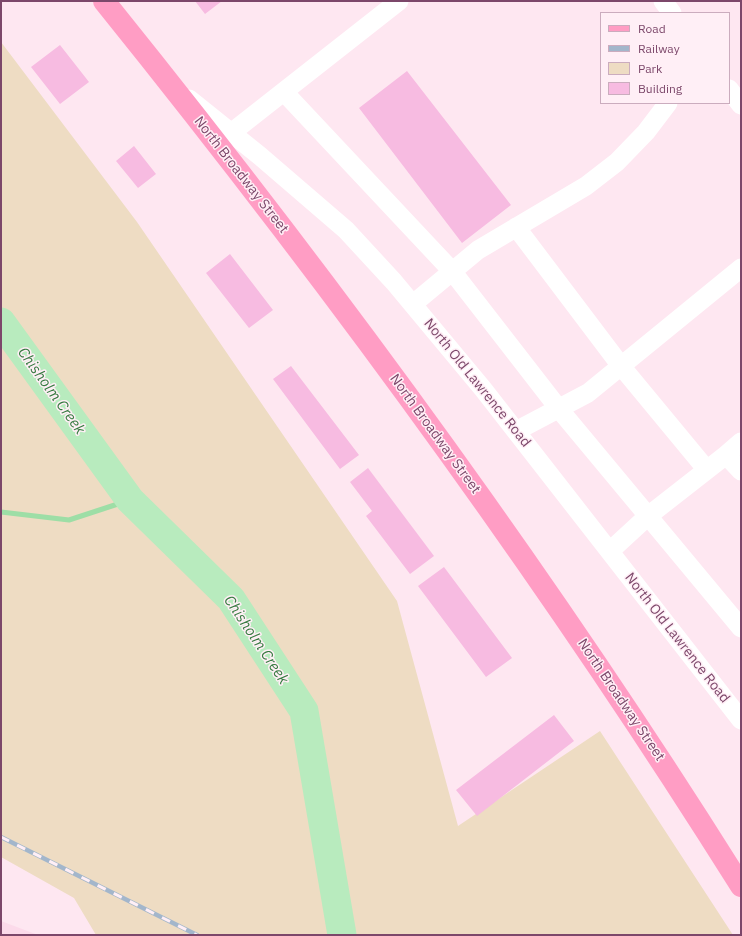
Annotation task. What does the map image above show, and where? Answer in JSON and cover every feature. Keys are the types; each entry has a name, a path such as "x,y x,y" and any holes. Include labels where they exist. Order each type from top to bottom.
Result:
{"main road":[{"name":"North Broadway Street","path":"104,1 173,86 420,411 585,646 677,783 741,886"}],"street":[{"path":"231,133 399,1"},
{"path":"662,1 671,12"},
{"name":"North Old Lawrence Road","path":"173,86 346,230 413,304 516,431 741,719"},
{"path":"730,90 741,105"},
{"path":"284,92 452,271 559,408 741,628"},
{"path":"413,304 478,250 586,186 617,162 646,132 667,104"},
{"path":"516,227 621,366 707,470"},
{"path":"516,431 588,393 741,268"},
{"path":"610,551 648,516 741,442"},
{"path":"726,455 741,471"}],"shaded area":[{"path":"1,921 38,935 1,935"}],"green space":[{"path":"1,42 137,222 397,601 458,826 600,731 733,935 96,935 74,898 1,857"}],"building":[{"path":"195,1 222,1 205,14"},
{"path":"60,45 89,82 60,104 31,67"},
{"path":"407,71 511,205 462,243 359,108"},
{"path":"134,146 156,174 138,188 116,161"},
{"path":"230,254 273,310 249,328 206,273"},
{"path":"291,366 359,455 340,469 273,379"},
{"path":"368,468 434,556 410,574 366,516 372,511 350,482"},
{"path":"444,567 512,658 486,677 418,586"},
{"path":"554,715 574,741 477,816 456,790"}],"waterway":[{"name":"Chisholm Creek","path":"1,322 130,500 231,599 304,711 342,935"},
{"path":"1,512 69,520 130,500"}],"railway":[{"path":"1,837 197,935"}]}
